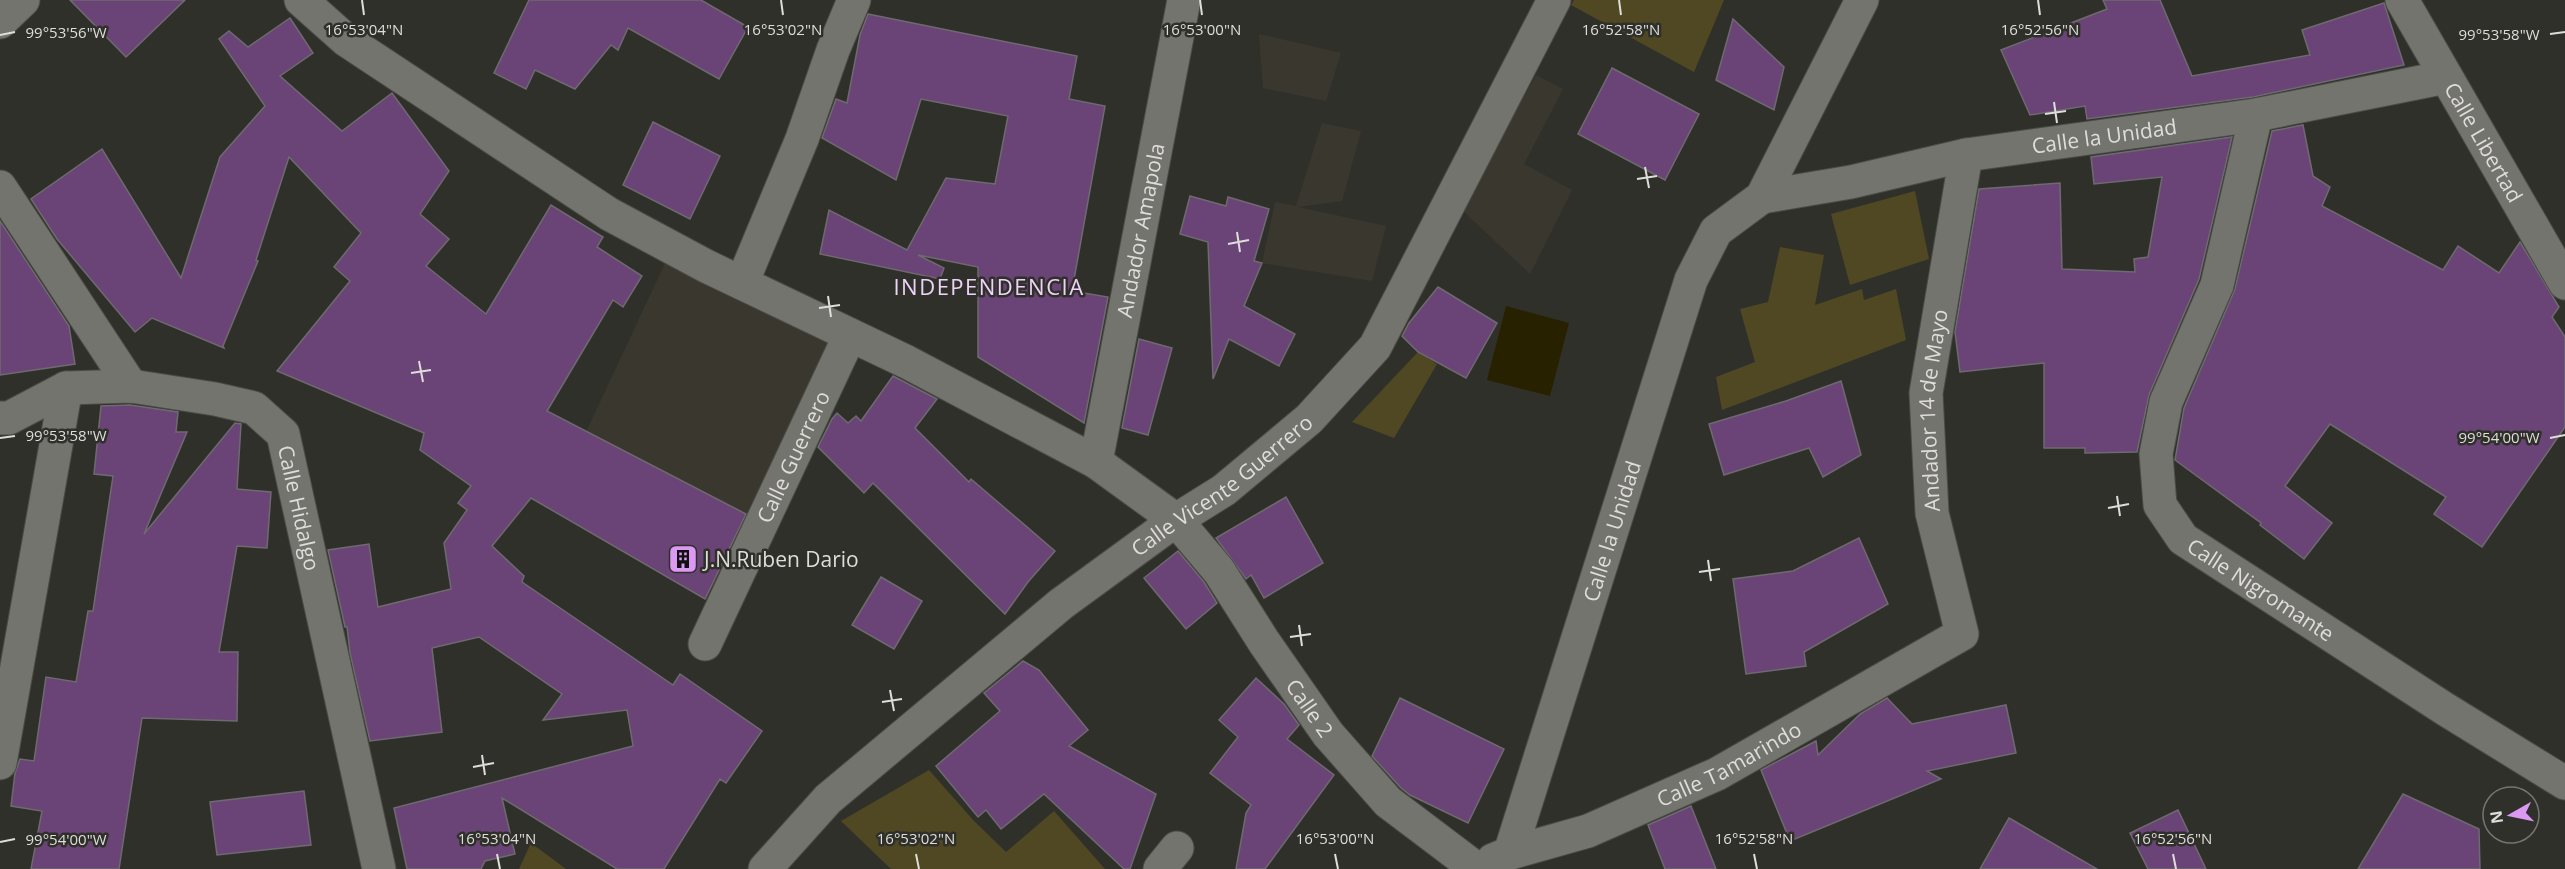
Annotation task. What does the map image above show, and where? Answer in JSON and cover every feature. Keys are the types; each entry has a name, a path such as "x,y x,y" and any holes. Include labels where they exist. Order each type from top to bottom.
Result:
{"street":[{"path":"0,22 23,0"},
{"name":"Calle 2","path":"301,0 346,40 609,214 742,283 907,363 1096,462 1176,520 1219,571 1264,642 1328,734 1389,802 1473,868"},
{"path":"742,283 802,139 833,50 854,0"},
{"name":"Andador Amapola","path":"1096,462 1184,0"},
{"name":"Calle Vicente Guerrero","path":"765,869 828,799 1061,604 1176,520 1224,490 1309,419 1375,347 1554,0"},
{"name":"Calle la Unidad","path":"1510,853 1691,280 1716,231 1762,196 1862,0"},
{"name":"Calle Libertad","path":"2402,0 2565,283"},
{"name":"Calle la Unidad","path":"1762,196 1851,182 1966,155 2256,116 2446,77"},
{"name":"Calle Nigromante","path":"2256,116 2217,285 2166,402 2156,454 2160,505 2183,539 2445,709 2565,783"},
{"name":"Andador 14 de Mayo","path":"1936,650 1962,634 1932,513 1926,393 1966,155"},
{"path":"0,187 131,386"},
{"name":"Calle Guerrero","path":"705,644 850,335"},
{"name":"Calle Hidalgo","path":"66,388 131,386 215,399 254,408 283,434 379,869"},
{"path":"3,421 66,388"},
{"path":"0,763 66,388"},
{"name":"Calle Tamarindo","path":"1510,853 1588,831 1717,774 1936,650"},
{"path":"1473,868 1510,853"}],"shaded area":[{"path":"1574,0 1724,0 1694,72 1571,5"},
{"path":"1259,34 1341,53 1326,101 1263,88"},
{"path":"1536,75 1563,89 1524,164 1572,190 1530,274 1461,209"},
{"path":"1322,123 1361,131 1342,201 1298,207 1386,226 1372,281 1262,263 1275,202 1296,206"},
{"path":"1915,191 1929,259 1850,285 1831,214"},
{"path":"1780,247 1824,255 1815,305 1862,289 1864,300 1896,289 1906,340 1722,410 1716,377 1755,362 1740,309 1768,302"},
{"path":"667,259 828,342 770,478 710,602 550,509"},
{"path":"1506,306 1569,323 1550,396 1487,380"},
{"path":"1418,352 1437,364 1394,438 1352,422"},
{"path":"929,770 974,821 1006,852 1054,811 1105,869 891,869 841,821"},
{"path":"531,843 566,869 519,869"}],"building":[{"path":"70,0 185,0 126,57"},
{"path":"529,0 701,0 748,27 719,79 628,28 618,50 611,45 575,89 535,70 526,89 494,73"},
{"path":"2103,0 2160,0 2192,76 2310,55 2302,30 2384,3 2404,65 2253,97 2087,119 2085,106 2030,115 2001,50 2107,9"},
{"path":"868,14 1077,56 1069,99 1105,106 1072,291 1108,297 1084,423 978,357 978,267 918,255 944,268 940,279 820,254 829,210 907,250 946,178 995,184 1008,116 921,99 896,180 822,138 836,99 847,103 860,35"},
{"path":"290,18 313,53 280,76 342,131 392,93 449,171 420,214 449,239 426,266 486,314 551,205 603,237 597,247 642,276 623,307 613,300 547,411 746,514 705,599 531,498 492,546 524,576 522,582 673,685 680,674 762,731 726,783 720,779 664,869 617,869 502,798 515,854 485,861 481,869 407,869 394,808 633,746 627,710 543,720 562,694 479,637 432,648 442,732 370,741 350,653 347,627 345,627 328,550 369,544 378,607 451,589 444,543 467,510 458,503 471,486 420,450 424,433 277,371 350,281 334,267 361,233 289,157 256,260 258,261 224,348 152,318 135,332 57,239 31,199 102,149 181,278 220,157 265,106 219,39 229,31 248,47"},
{"path":"1733,19 1784,67 1774,110 1716,80"},
{"path":"1612,68 1699,114 1665,180 1578,134"},
{"path":"653,122 720,156 690,219 623,185"},
{"path":"2303,125 2313,176 2330,187 2322,206 2443,270 2458,246 2499,273 2520,242 2559,307 2552,317 2565,337 2565,427 2482,547 2434,514 2446,497 2330,424 2285,486 2332,523 2304,559 2260,525 2261,523 2175,460 2184,408 2235,289 2272,131"},
{"path":"2232,137 2199,279 2149,395 2137,452 2085,453 2085,448 2044,448 2044,363 1960,372 1955,332 1979,189 2060,183 2062,269 2135,272 2134,259 2148,257 2162,177 2094,184 2091,157"},
{"path":"1190,196 1226,206 1228,197 1269,209 1254,261 1262,263 1244,306 1295,334 1279,366 1229,339 1213,379 1208,242 1180,234"},
{"path":"0,221 69,326 75,364 0,375"},
{"path":"1438,287 1497,323 1466,378 1418,352 1402,336 1409,323"},
{"path":"1139,339 1172,348 1148,435 1122,428"},
{"path":"893,376 937,399 915,428 969,482 971,479 1055,551 1028,582 1005,614 873,483 864,493 818,447 837,413 848,423 856,416 861,421"},
{"path":"1841,381 1861,455 1823,477 1809,448 1724,475 1709,424 1786,401"},
{"path":"130,405 178,412 176,432 187,432 144,534 235,423 241,424 237,489 271,492 267,548 237,546 219,652 238,652 237,721 142,718 119,869 31,869 42,811 11,806 15,773 20,759 34,761 46,677 76,682 88,611 93,611 113,476 94,474 101,406"},
{"path":"1286,497 1323,563 1264,598 1251,575 1246,579 1216,538"},
{"path":"1859,538 1888,604 1804,652 1806,666 1746,674 1733,579 1793,571"},
{"path":"1178,551 1204,582 1217,603 1186,629 1144,578"},
{"path":"881,577 922,601 894,649 852,625"},
{"path":"1023,661 1039,670 1088,730 1069,746 1156,794 1130,869 1124,869 1044,794 1001,829 986,810 978,817 936,766 1000,711 984,693"},
{"path":"1256,678 1284,704 1299,725 1287,739 1334,775 1265,869 1236,869 1246,813 1251,805 1210,773 1238,737 1219,720"},
{"path":"1400,698 1504,749 1468,823 1410,795 1372,756"},
{"path":"1887,698 1912,724 2006,705 2016,753 1927,771 1941,779 1790,841 1761,770 1816,741 1818,755 1860,714"},
{"path":"304,791 311,845 217,855 210,802"},
{"path":"2403,794 2479,829 2480,869 2358,869"},
{"path":"1691,806 1716,869 1665,869 1648,825"},
{"path":"2178,810 2206,869 2148,869 2130,833"},
{"path":"2009,818 2097,869 1980,869"}],"place":[{"name":"J.N.Ruben Dario","path":"683,559"}],"district":[{"name":"INDEPENDENCIA","path":"989,286"}]}
